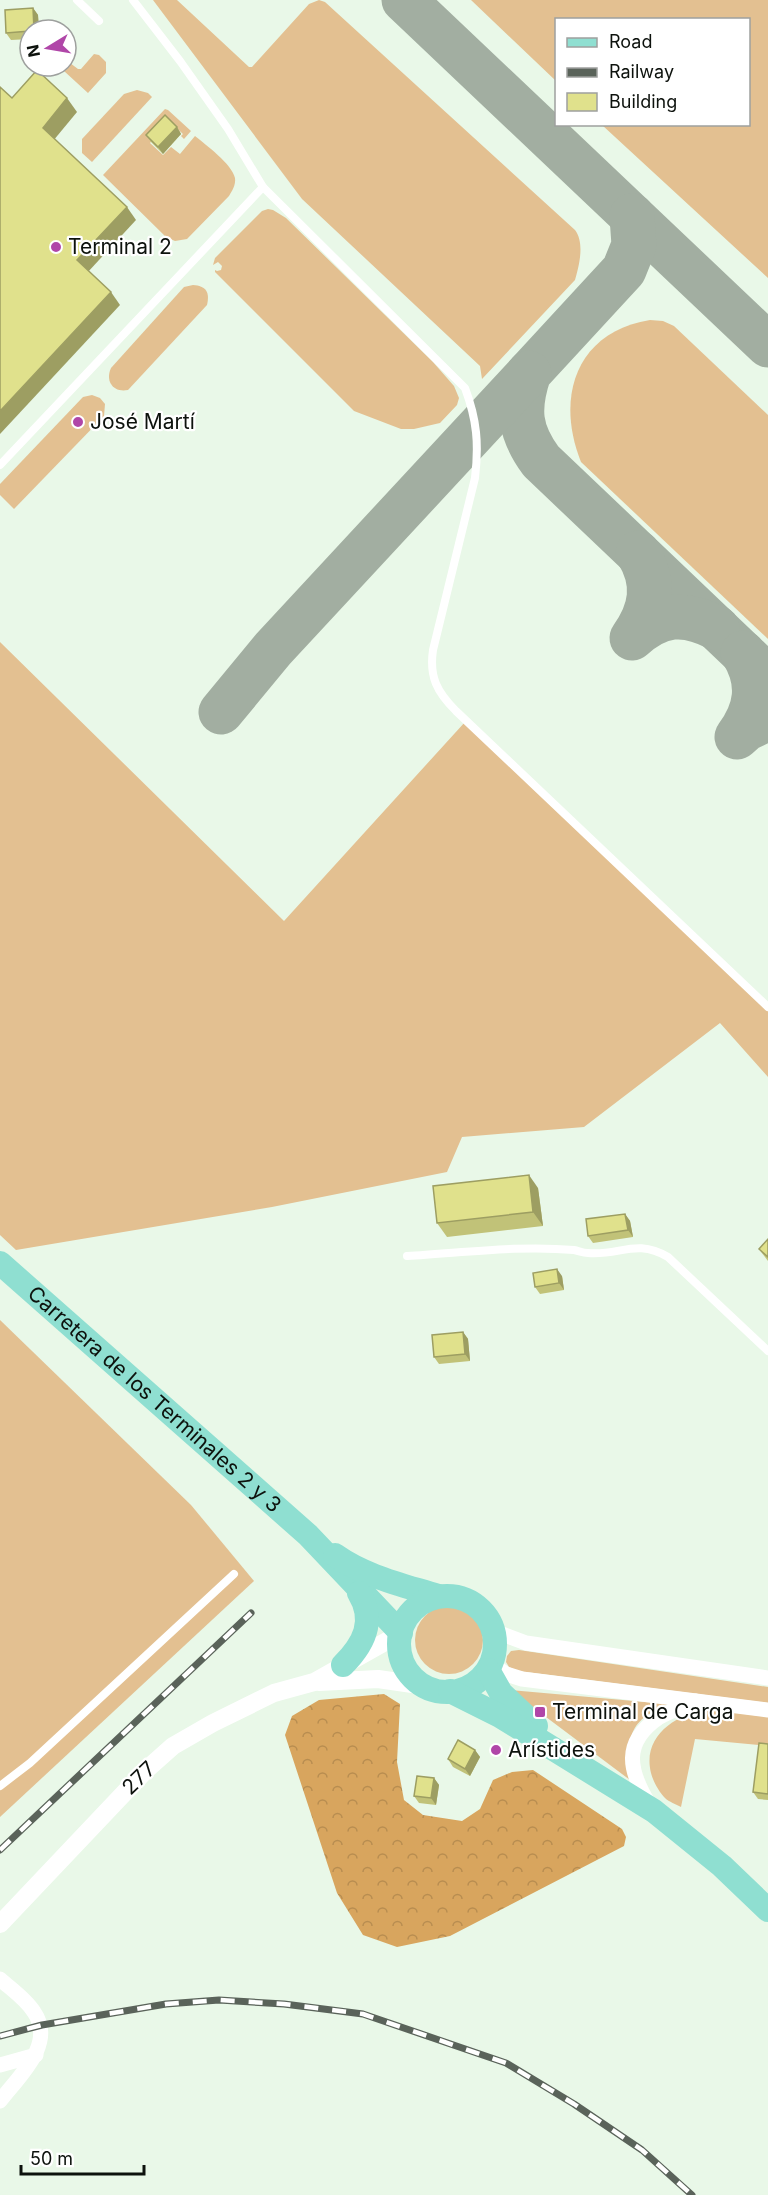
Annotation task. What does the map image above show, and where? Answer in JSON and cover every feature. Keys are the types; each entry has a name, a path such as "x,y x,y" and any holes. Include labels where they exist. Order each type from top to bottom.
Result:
{"main road":[{"name":"Carretera de los Terminales 2 y 3","path":"0,1263 308,1535 401,1633"},
{"name":"Carretera de los Terminales 2 y 3","path":"308,1535 348,1564 388,1581 438,1596"},
{"path":"343,1665 362,1642 367,1622 367,1610 353,1583"},
{"path":"450,1691 472,1684 490,1667 495,1652 495,1631 483,1613 471,1602 455,1596 438,1596 418,1605 410,1613 401,1633 399,1644 404,1664 415,1679 426,1686 450,1691 484,1707 654,1811 722,1866 768,1910"},
{"path":"490,1667 501,1693 575,1761"}],"street":[{"path":"495,1631 526,1642 768,1678"},
{"name":"277","path":"314,1682 401,1633"},
{"path":"490,1667 522,1679 768,1710"},
{"name":"277","path":"0,1924 146,1770 173,1746 213,1723 274,1693 314,1682 378,1679 426,1686"},
{"path":"654,1811 636,1783 632,1760 639,1735 658,1718 698,1701"},
{"path":"0,1979 33,2009 42,2025 36,2055 0,2101"},
{"path":"0,2065 36,2055"}],"lane":[{"path":"77,0 99,21"},
{"path":"133,0 228,129 263,187 465,388 475,412 478,453 475,478 432,657 432,675 437,690 768,1007"},
{"path":"0,465 263,187"},
{"path":"407,1256 521,1250 577,1250 589,1253 649,1248 668,1257 768,1351"},
{"path":"0,1786 30,1763 234,1574"}],"shaded area":[{"path":"153,0 177,0 249,67 252,67 309,4 319,0 325,2 575,230 580,241 580,248 575,280 482,379 480,366 302,199"},
{"path":"471,0 768,0 768,278 603,126 750,126 750,18 555,18 555,80"},
{"path":"94,54 99,55 106,62 106,73 88,93 72,78 78,78 78,69 81,69"},
{"path":"137,90 148,93 152,97 92,162 82,153 82,139 124,94"},
{"path":"165,109 191,131 184,139 181,136 183,134 169,121 150,143 163,155 171,147 180,154 195,136 224,161 235,178 229,196 187,239 175,241 166,237 103,175"},
{"path":"268,209 286,218 433,362 454,386 459,398 457,405 440,423 414,429 401,429 354,411 215,272 215,270 221,270 222,266 218,262 213,265 215,258 262,211"},
{"path":"193,285 206,290 207,305 128,390 114,388 109,377 111,368 184,287"},
{"path":"650,320 663,321 674,326 768,415 768,639 581,462 573,438 570,414 572,392 578,371 589,353 604,338 625,327"},
{"path":"92,395 100,398 105,404 104,416 14,509 0,495 0,484 83,397"},
{"path":"0,642 284,921 465,722 768,1009 768,1077 720,1023 584,1127 462,1137 447,1172 272,1207 16,1250 0,1235"},
{"path":"0,1320 191,1505 254,1581 0,1817"},
{"path":"449,1606 462,1609 473,1616 480,1627 483,1640 480,1653 473,1664 462,1671 449,1674 436,1671 425,1664 418,1653 415,1640 418,1627 425,1616 436,1609"},
{"path":"519,1650 768,1687 768,1703 518,1671 509,1667 506,1662 511,1651"},
{"path":"510,1690 668,1704 644,1718 632,1733 629,1753 630,1780"},
{"path":"707,1709 768,1717 768,1746 695,1739 681,1807 665,1798 655,1783 651,1773 651,1748 656,1738 673,1722 683,1716"}],"green space":[{"path":"384,1694 400,1704 397,1762 404,1800 423,1815 462,1821 480,1809 493,1780 512,1772 533,1770 622,1829 626,1837 624,1846 450,1936 397,1947 363,1935 337,1893 285,1735 292,1716 319,1700"}],"building":[{"path":"33,8 33,18 18,18 18,32 6,33 5,10"},
{"name":"Terminal 2","path":"30,78 46,78 67,98 43,128 127,207 77,260 111,292 0,411 0,87 12,98"},
{"path":"165,115 177,127 158,147 146,135"},
{"path":"529,1175 533,1212 437,1223 433,1186"},
{"path":"625,1214 628,1230 588,1236 586,1219"},
{"path":"768,1239 768,1257 759,1249"},
{"path":"557,1269 559,1283 535,1287 533,1273"},
{"path":"463,1332 465,1354 434,1357 432,1335"},
{"path":"458,1740 475,1750 465,1769 448,1759"},
{"path":"759,1743 768,1744 768,1794 753,1792"},
{"path":"417,1776 434,1778 431,1798 414,1796"}],"taxiway":[{"path":"404,0 768,345"},
{"path":"632,216 634,245 624,270 529,373 522,409 524,429 541,461 768,677"},
{"path":"221,712 273,649 529,373"},
{"path":"638,553 647,575 649,596 644,617 632,638 652,624 673,617 694,619 717,628"},
{"path":"743,653 752,675 754,696 749,717 737,737 746,729 768,718"}],"railway":[{"path":"0,1850 251,1613"},
{"path":"0,2036 42,2025 166,2004 219,2000 284,2004 363,2014 506,2063 574,2104 642,2150 692,2195"}],"place":[{"name":"Terminal 2","path":"56,247"},
{"name":"José Martí","path":"78,422"},
{"name":"Terminal de Carga","path":"540,1712"},
{"name":"Arístides","path":"496,1750"}]}
